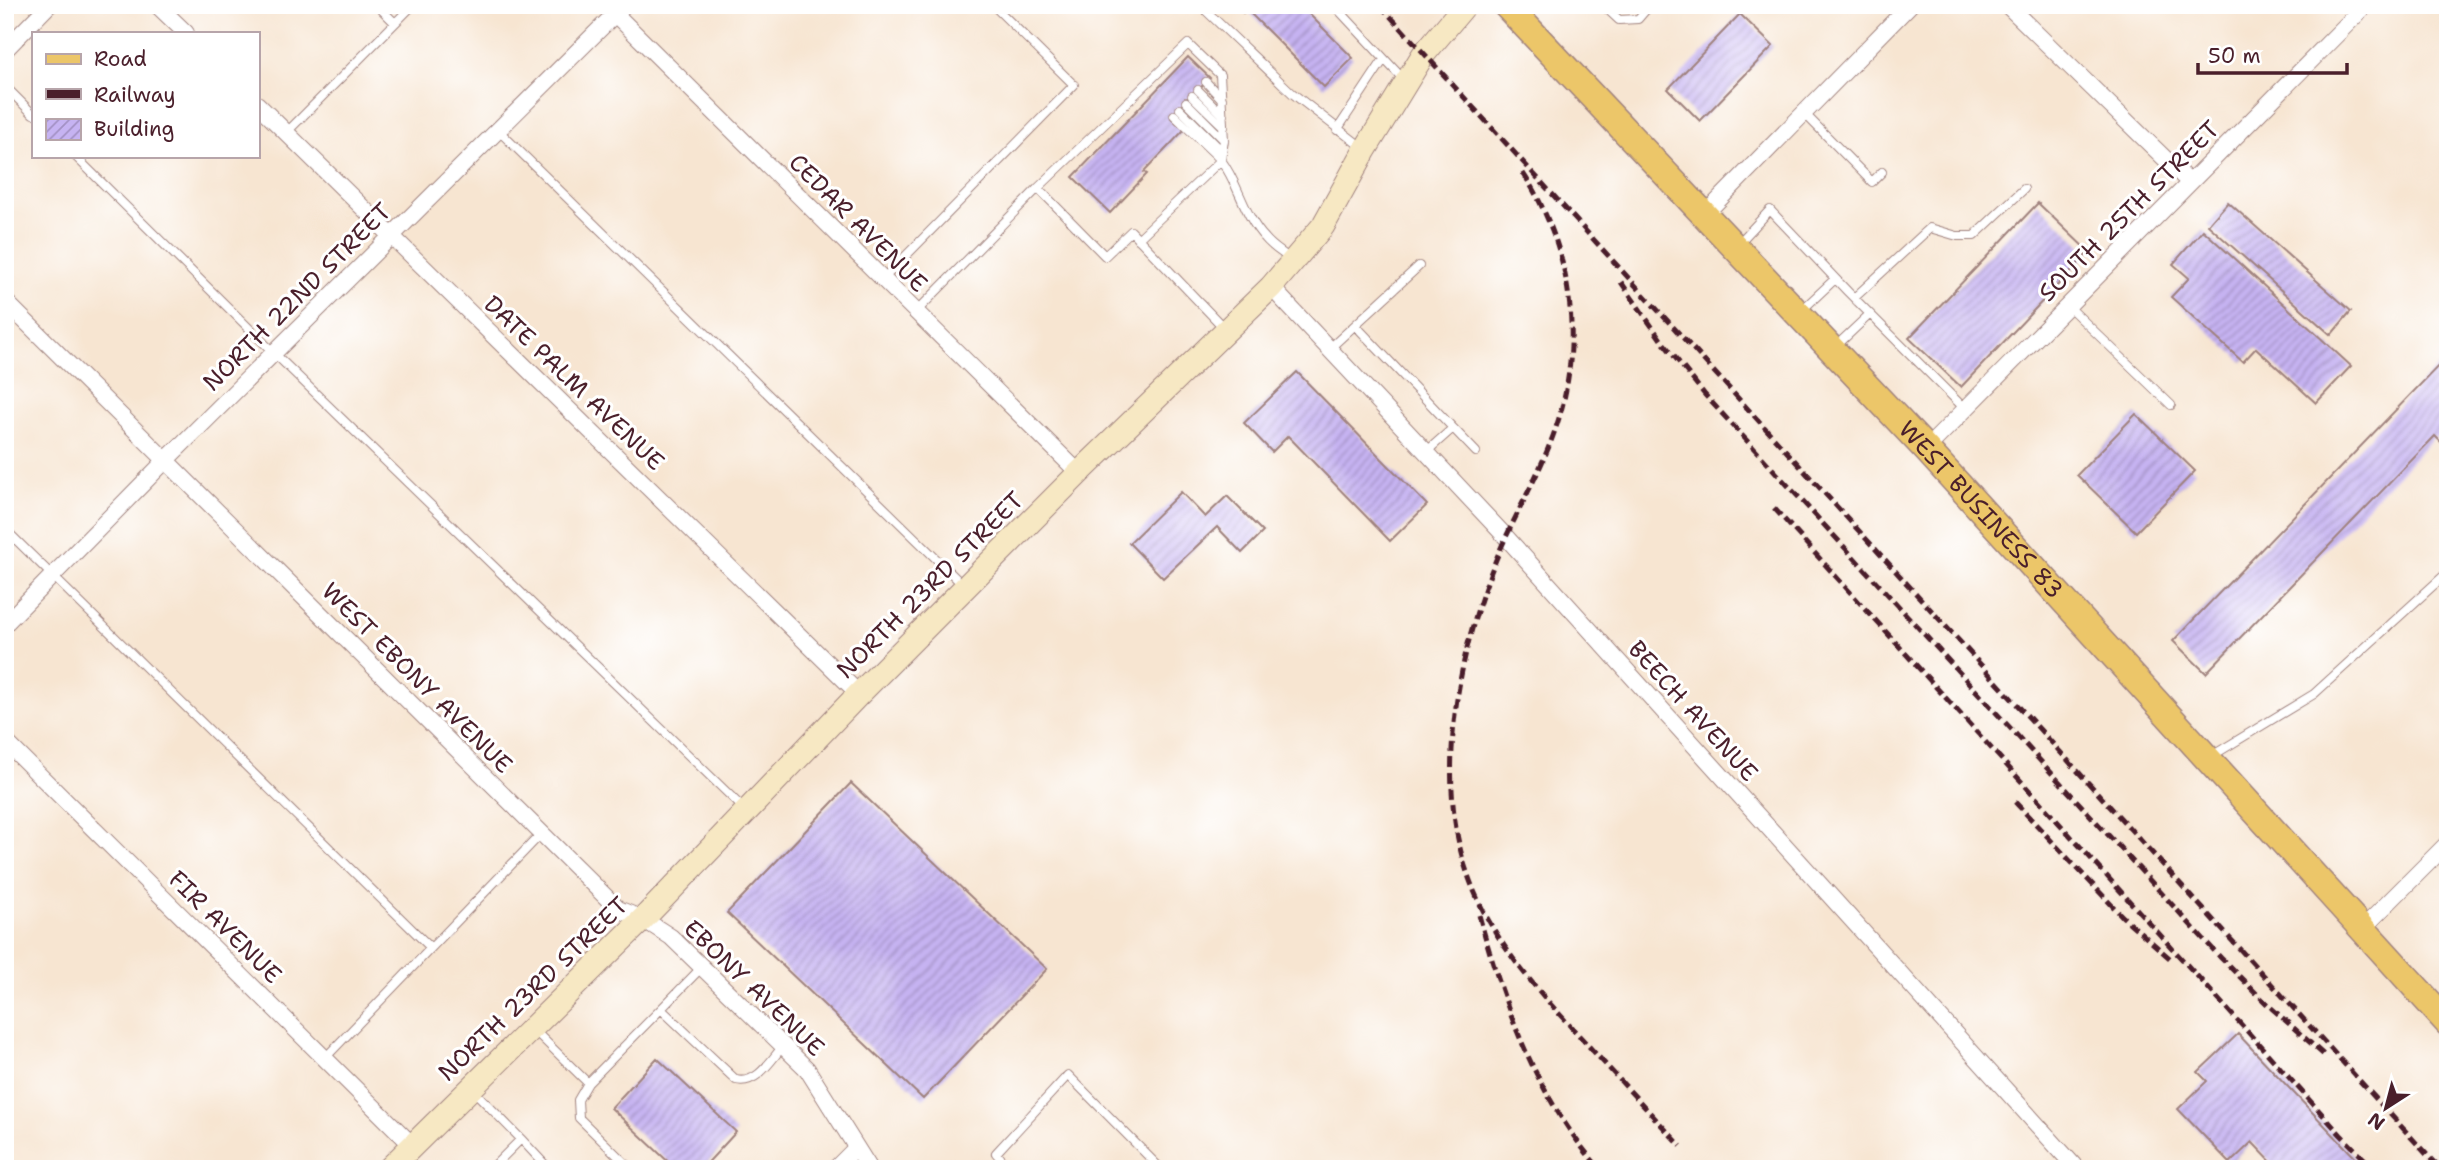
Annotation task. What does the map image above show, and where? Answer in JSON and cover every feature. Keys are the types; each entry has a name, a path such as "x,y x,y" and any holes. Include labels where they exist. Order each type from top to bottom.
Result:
{"main road":[{"name":"NORTH 23RD STREET","path":"394,1167 412,1144 643,919 859,694 1079,473 1271,287 1324,226 1365,150 1423,55 1465,5"},
{"name":"WEST BUSINESS 83","path":"1506,5 1926,449 2448,1023"}],"street":[{"path":"5,50 49,5"},
{"path":"157,5 185,32"},
{"path":"1705,214 1910,5"},
{"path":"2007,5 2189,181"},
{"name":"SOUTH 25TH STREET","path":"1926,449 2366,5"},
{"name":"CEDAR AVENUE","path":"615,8 882,279 1079,473"},
{"name":"NORTH 22ND STREET","path":"5,624 498,130 615,8"},
{"name":"DATE PALM AVENUE","path":"259,106 859,694"},
{"name":"BEECH AVENUE","path":"1271,287 1506,537 2077,1169"},
{"path":"5,300 166,460"},
{"name":"WEST EBONY AVENUE","path":"166,460 540,835 618,909 643,919"},
{"name":"FIR AVENUE","path":"5,741 412,1144"},
{"path":"2362,929 2448,843"},
{"name":"EBONY AVENUE","path":"643,919 671,937 807,1069 870,1169"},
{"path":"835,1169 856,1148"}],"lane":[{"path":"377,5 395,23"},
{"path":"286,133 413,5"},
{"path":"882,279 1074,85 993,5"},
{"path":"1200,5 1292,93 1365,150"},
{"path":"1334,5 1406,83"},
{"path":"1603,5 1619,20 1637,19 1650,5"},
{"path":"916,312 1038,188 1188,44 1220,75 1224,127 1222,155 1138,239"},
{"path":"1337,130 1384,59"},
{"path":"1160,70 1184,61"},
{"path":"1160,70 1165,81"},
{"path":"1160,70 1165,81"},
{"path":"1160,70 1165,81"},
{"path":"1206,82 1222,99"},
{"path":"5,86 32,113"},
{"path":"1186,102 1223,115"},
{"path":"1186,102 1224,127"},
{"path":"1186,102 1224,140"},
{"path":"1186,102 1222,155 1248,213 1264,238 1293,262"},
{"path":"1804,113 1872,182 1882,172"},
{"path":"498,130 966,587"},
{"path":"77,158 274,353 747,811"},
{"path":"1038,188 1105,256 1131,232 1227,330"},
{"path":"1854,298 1930,228 1957,236 1974,236 2024,189"},
{"path":"1736,247 1770,210 1965,409"},
{"path":"1329,349 1419,265"},
{"path":"1799,313 1835,279"},
{"path":"2067,306 2171,405"},
{"path":"1832,350 1870,314"},
{"path":"1355,325 1476,452"},
{"path":"1426,452 1453,428"},
{"path":"5,529 430,947"},
{"path":"2208,759 2314,694 2448,572"},
{"path":"325,1058 540,835"},
{"path":"631,1169 579,1118 578,1100 588,1083 702,967"},
{"path":"661,1009 736,1080 746,1082 754,1078 783,1046"},
{"path":"531,1028 588,1083"},
{"path":"1010,1169 996,1153 1068,1074 1161,1169"},
{"path":"471,1087 550,1169"},
{"path":"491,1169 521,1139"}],"building":[{"path":"1235,5 1300,5 1353,58 1324,87 1247,10 1243,13"},
{"path":"1740,14 1773,46 1700,121 1668,89"},
{"path":"1188,57 1210,78 1171,118 1184,130 1110,213 1073,177"},
{"path":"2228,202 2351,311 2331,335 2208,225"},
{"path":"2038,203 2089,252 1961,387 1909,338"},
{"path":"2203,230 2351,366 2316,403 2256,348 2243,362 2171,297 2189,278 2173,264"},
{"path":"2441,363 2448,369 2448,437 2442,443 2435,436 2206,673 2173,641"},
{"path":"1297,372 1427,505 1390,541 1288,436 1272,452 1244,423"},
{"path":"2136,414 2195,471 2136,532 2077,475"},
{"path":"1181,492 1205,517 1227,496 1263,532 1242,553 1217,527 1163,578 1129,543"},
{"path":"851,783 1047,969 923,1099 727,913"},
{"path":"2238,1034 2366,1169 2278,1169 2252,1142 2230,1163 2178,1109 2207,1081 2198,1072"},
{"path":"657,1058 736,1132 702,1169 676,1169 611,1108"}],"railway":[{"path":"1380,5 2440,1169"},
{"path":"1523,173 1539,201 1562,260 1568,291 1571,355 1567,387 1553,437 1495,562 1470,634 1455,714 1452,755 1452,795 1457,833 1475,894 1487,918 1516,962 1549,1003 1681,1146"},
{"path":"1621,282 1662,341 1705,395 2221,958 2324,1055"},
{"path":"1774,508 2374,1169"},
{"path":"2015,802 2123,917 2173,961"},
{"path":"1479,915 1511,1016 1540,1081 1577,1141 1600,1169"}]}
